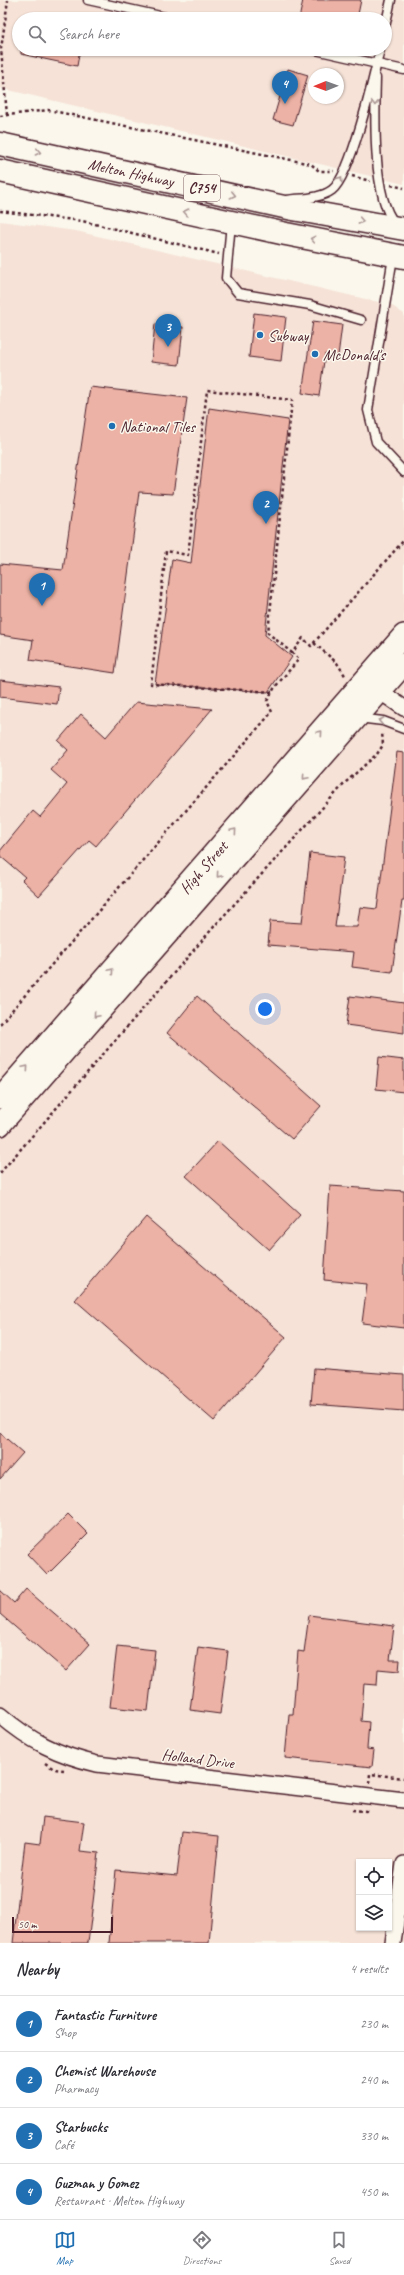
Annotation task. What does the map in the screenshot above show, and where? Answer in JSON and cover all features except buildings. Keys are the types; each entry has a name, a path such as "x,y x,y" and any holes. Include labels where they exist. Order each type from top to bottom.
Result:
{"highway":[{"name":"Melton Highway","path":"4,133 266,202 402,229"},
{"name":"Melton Highway","path":"0,171 231,222 398,255"}],"main road":[{"name":"High Street","path":"0,1125 356,718 373,686 404,635"},
{"name":"High Street","path":"0,1098 373,686 404,664"}],"street":[{"path":"373,686 404,708"},
{"name":"Holland Drive","path":"0,1715 39,1744 68,1757 97,1764 404,1800"},
{"path":"393,1943 404,1864"}],"lane":[{"path":"88,0 142,12"},
{"path":"388,12 391,0"},
{"path":"341,56 404,70"},
{"path":"266,202 317,196 331,191 344,174 350,161 379,56"},
{"path":"377,64 374,119 380,183 390,218 402,229"},
{"path":"231,222 226,278 238,293 310,305 361,320"},
{"path":"398,255 368,410 376,442 404,472"},
{"path":"356,718 383,721 404,729"}],"path":[{"path":"4,133 2,49 8,0"},
{"path":"4,133 48,110 311,164 320,171 332,170 404,188"},
{"path":"0,116 4,133"},
{"path":"0,211 82,221 228,256"},
{"path":"0,1024 272,712 267,701 272,692 299,659 268,633 292,400 207,390 188,555 166,551 151,684 272,692"},
{"path":"292,653 303,638 311,646 404,540"},
{"path":"0,1173 220,921 346,782 377,754 382,745 382,735"}],"shaded area":[{"path":"0,0 404,0 404,184 0,88"},
{"path":"0,221 76,231 391,305 404,314 404,1943 0,1943"}],"place":[{"name":"Guzman y Gomez","path":"285,104"},
{"name":"Subway","path":"260,335"},
{"name":"Starbucks","path":"168,347"},
{"name":"McDonald's","path":"315,354"},
{"name":"National Tiles","path":"112,426"},
{"name":"Chemist Warehouse","path":"266,524"},
{"name":"Fantastic Furniture","path":"42,606"}]}
